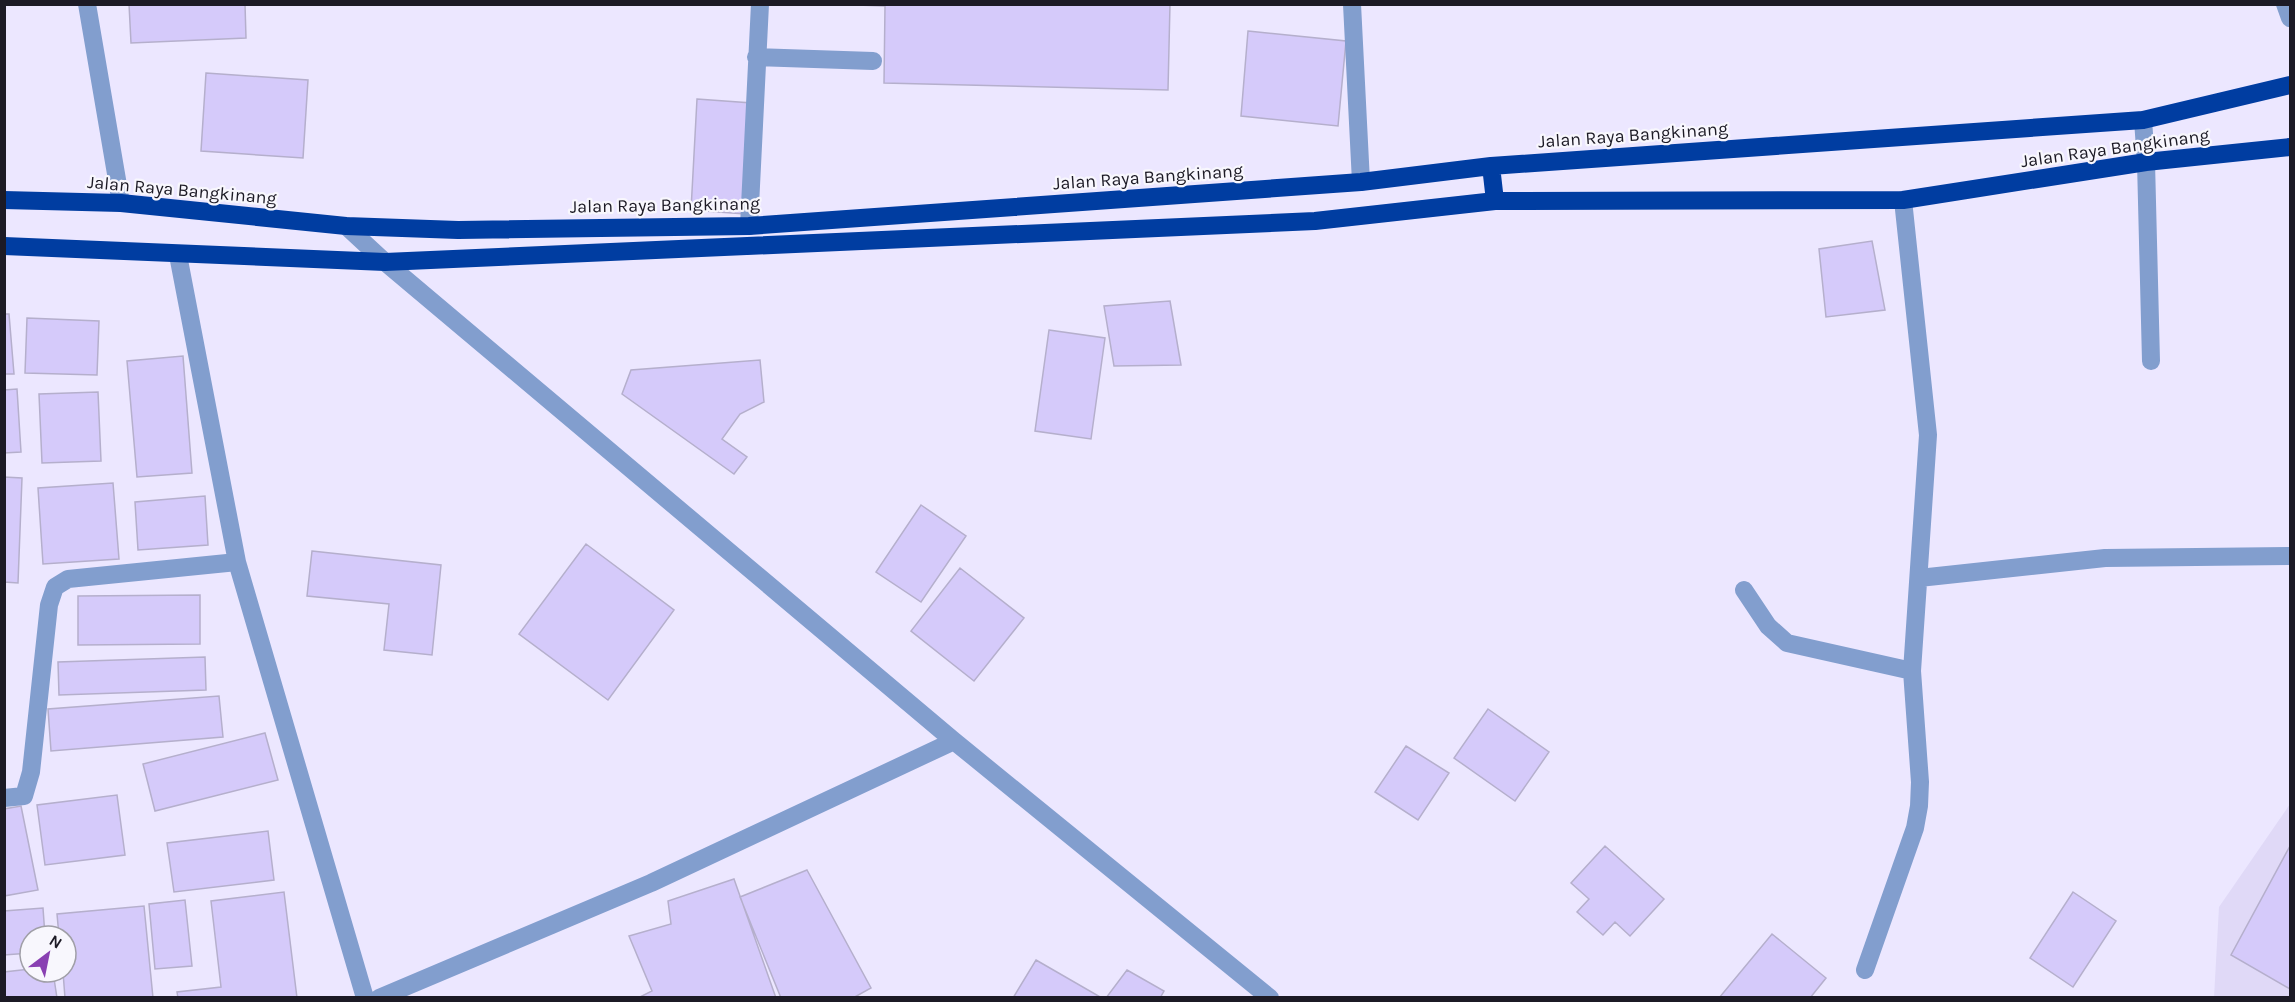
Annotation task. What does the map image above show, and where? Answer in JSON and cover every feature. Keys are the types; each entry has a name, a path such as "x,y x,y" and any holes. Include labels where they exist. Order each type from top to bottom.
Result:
{"highway":[{"name":"Jalan Raya Bangkinang","path":"4,200 121,203 346,226 458,230 749,226 1361,182 1491,166 2143,120 2290,85"},
{"name":"Jalan Raya Bangkinang","path":"4,246 385,262 1315,221 1495,201 1903,200 2146,162 2290,147"},
{"path":"1491,166 1495,201"}],"street":[{"path":"87,4 121,203"},
{"path":"749,226 760,4"},
{"path":"1352,4 1361,182"},
{"path":"2285,4 2290,18"},
{"path":"756,57 873,61"},
{"path":"2143,120 2151,361"},
{"path":"1865,970 1915,828 1919,806 1920,782 1912,671 1928,435 1903,200"},
{"path":"346,226 385,262 954,741 1267,997"},
{"path":"178,255 237,562 365,998"},
{"path":"1919,578 2105,558 2290,556"},
{"path":"4,798 24,796 31,772 44,638 49,605 56,587 68,579 237,562"},
{"path":"1744,590 1768,626 1787,643 1912,671"},
{"path":"379,998 651,882 954,741"}],"shaded area":[{"path":"2290,804 2290,997 2214,998 2219,907"}],"building":[{"path":"129,4 245,4 246,38 131,43"},
{"path":"828,4 1170,4 1168,90 884,83 885,6"},
{"path":"1248,31 1346,41 1338,126 1241,116"},
{"path":"206,73 308,80 303,158 201,151"},
{"path":"697,99 752,103 745,214 691,210"},
{"path":"1872,241 1885,310 1826,317 1819,249"},
{"path":"1170,301 1181,365 1114,366 1104,306"},
{"path":"4,314 9,314 14,374 4,374"},
{"path":"27,318 99,321 97,375 25,373"},
{"path":"1049,330 1105,338 1091,439 1035,431"},
{"path":"183,356 192,473 137,477 127,361"},
{"path":"760,360 764,402 740,414 722,439 747,457 734,474 622,394 631,370"},
{"path":"17,389 21,452 4,453 4,390"},
{"path":"98,392 101,461 42,463 39,394"},
{"path":"4,477 22,478 18,583 4,582"},
{"path":"113,483 119,559 43,564 38,488"},
{"path":"205,496 208,545 138,550 135,502"},
{"path":"921,505 966,536 921,602 876,572"},
{"path":"586,544 674,610 608,700 519,634"},
{"path":"312,551 441,565 432,655 384,650 389,604 307,596"},
{"path":"960,568 1024,618 974,681 911,631"},
{"path":"200,595 200,644 78,645 78,596"},
{"path":"205,657 206,690 59,695 58,662"},
{"path":"219,696 223,737 51,751 48,709"},
{"path":"1488,709 1549,752 1515,801 1454,758"},
{"path":"265,733 278,780 155,811 143,764"},
{"path":"1406,746 1449,773 1418,820 1375,792"},
{"path":"117,795 125,855 45,865 37,805"},
{"path":"21,806 38,890 4,896 4,809"},
{"path":"268,831 274,880 174,892 167,843"},
{"path":"1605,846 1664,899 1630,936 1615,922 1603,935 1577,912 1589,899 1571,883"},
{"path":"2290,846 2290,989 2231,955"},
{"path":"807,870 871,988 853,998 781,998 740,897"},
{"path":"734,879 776,998 638,998 652,991 629,936 671,924 668,901"},
{"path":"284,892 297,998 178,998 177,992 221,987 211,901"},
{"path":"2073,892 2116,921 2073,987 2030,958"},
{"path":"185,900 192,966 155,969 149,904"},
{"path":"144,906 153,998 65,998 64,984 78,984 78,924 58,924 57,914"},
{"path":"43,908 44,924 18,924 18,954 4,955 4,911"},
{"path":"1772,934 1826,978 1810,998 1719,998"},
{"path":"1036,960 1102,998 1013,998"},
{"path":"18,970 18,984 55,984 57,998 4,998 4,972"},
{"path":"1127,970 1164,991 1160,998 1106,998"}]}
